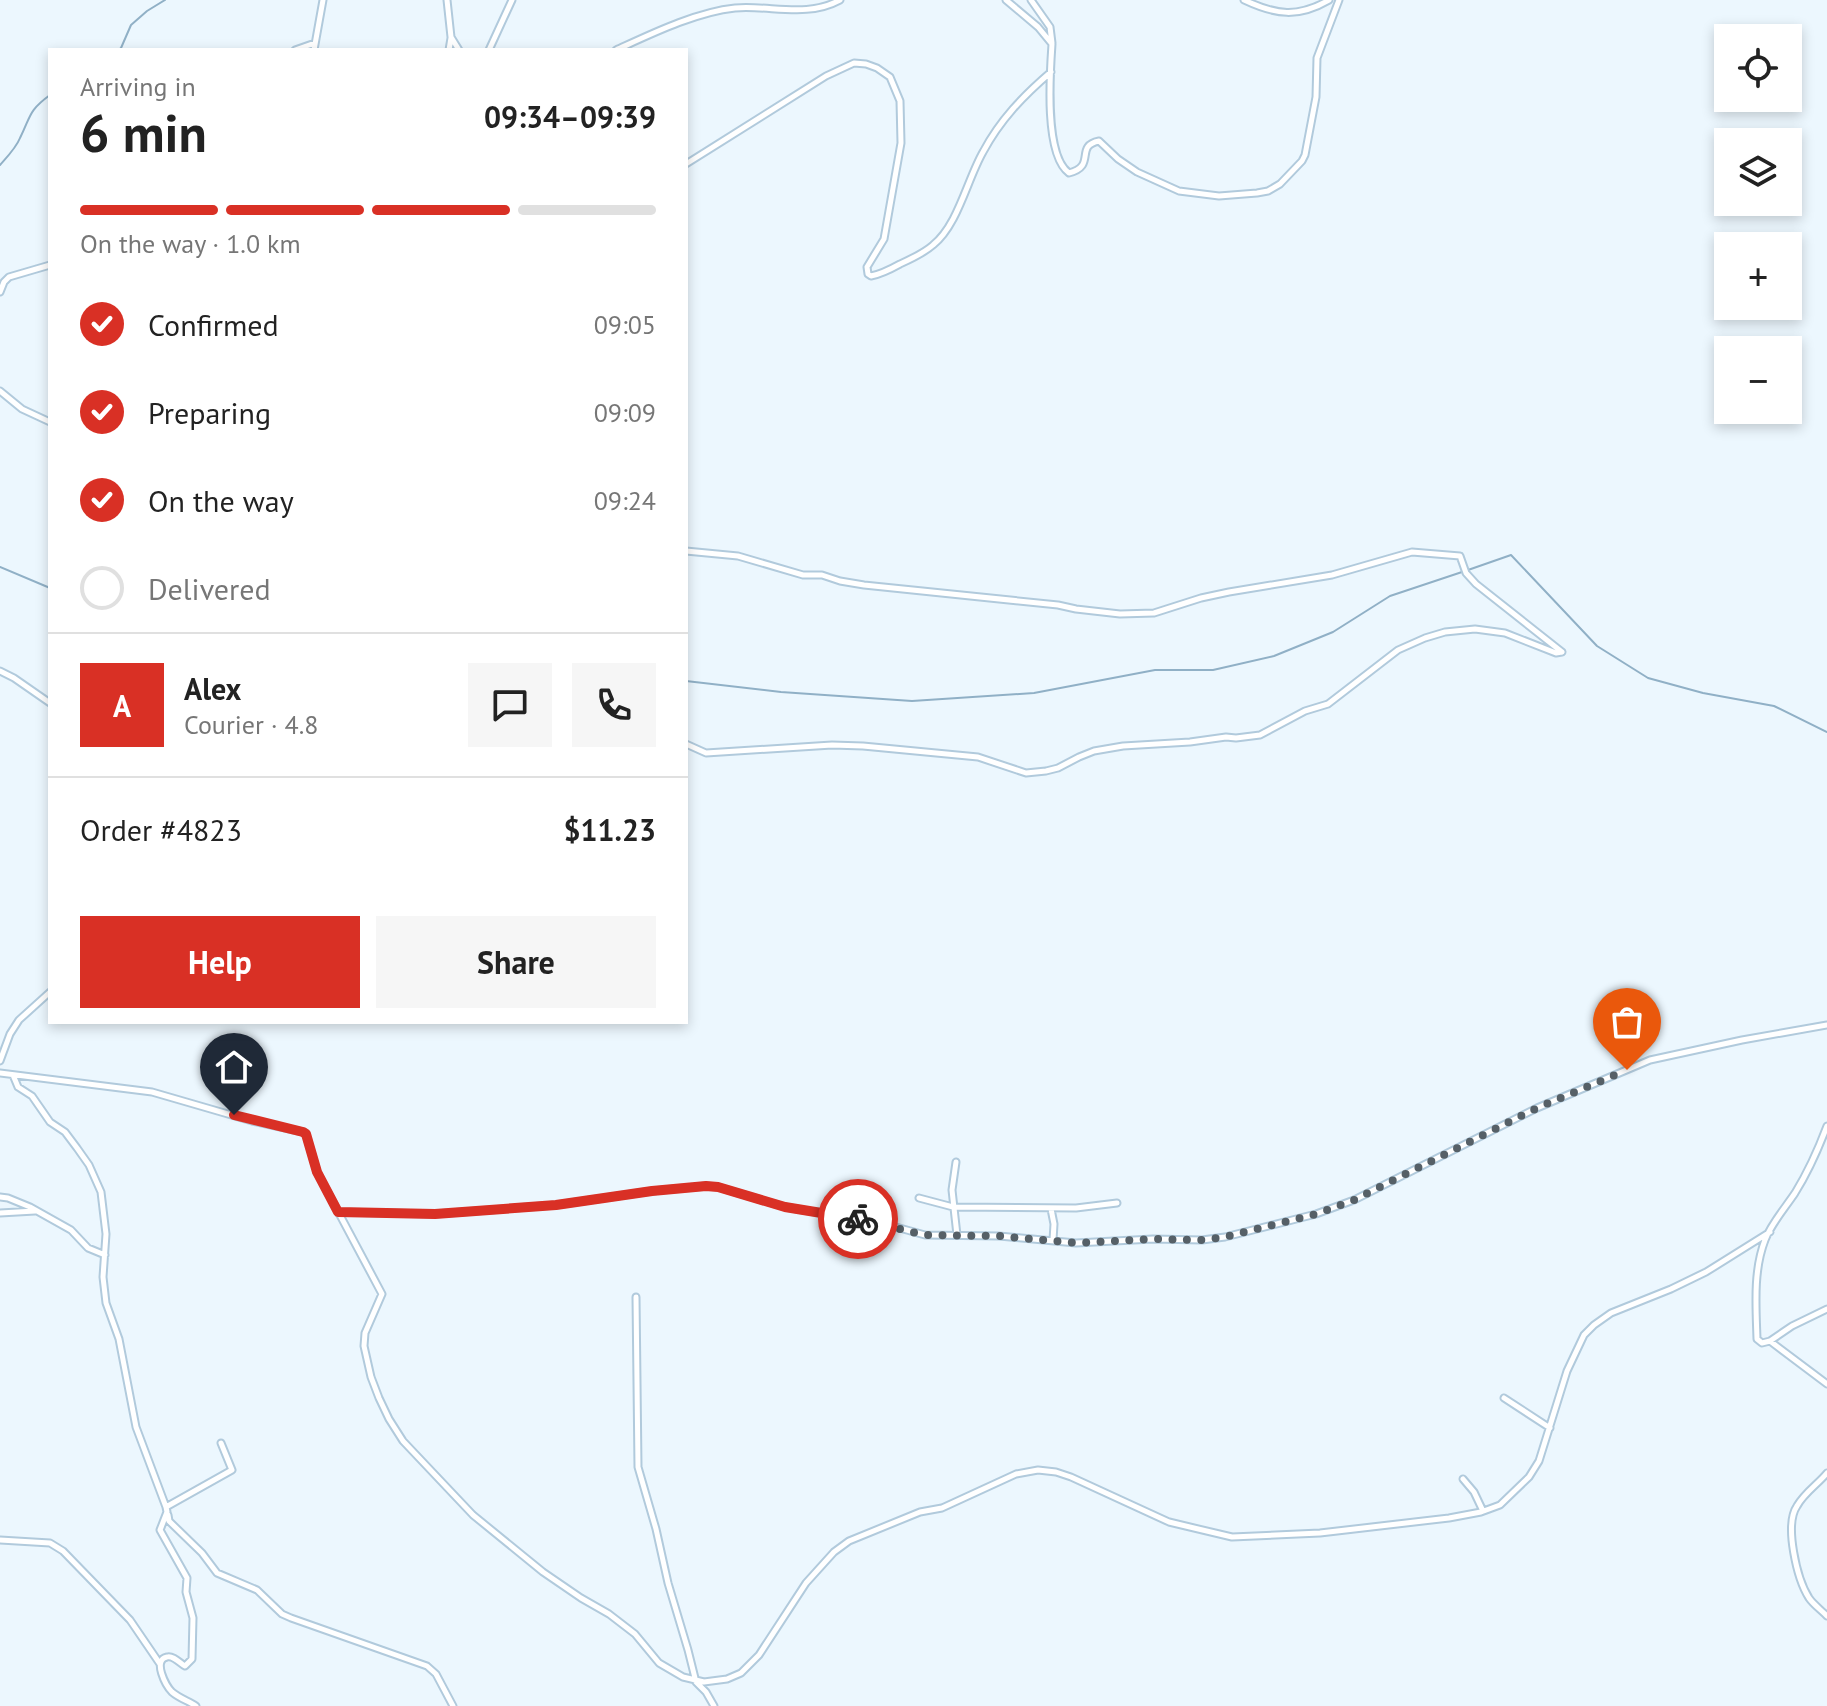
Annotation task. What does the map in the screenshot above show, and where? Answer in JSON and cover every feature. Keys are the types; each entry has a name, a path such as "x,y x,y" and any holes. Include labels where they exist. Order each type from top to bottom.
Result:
{"street":[{"path":"315,47 323,0"},
{"path":"447,0 449,48"},
{"path":"490,48 512,0"},
{"path":"621,48 664,29 726,9 811,10 840,0"},
{"path":"1006,0 1038,27 1052,44"},
{"path":"1031,0 1050,27 1053,37 1050,116 1059,161 1064,169 1069,173 1080,169 1084,165 1087,146 1099,141 1137,172 1179,191 1219,196 1268,191 1280,184 1302,161 1314,111 1317,58 1339,0"},
{"path":"1244,0 1278,12 1294,13 1329,0"},
{"path":"451,37 458,48"},
{"path":"688,163 844,67 860,63 885,72 900,101 901,143 884,239 867,267 868,274 878,275 935,244 961,204 982,153 1003,120 1026,93 1051,72"},
{"path":"0,292 9,277 48,266"},
{"path":"0,391 22,409 48,421"},
{"path":"688,551 738,556 803,575 822,575 864,585 1120,614 1154,613 1229,592 1332,575 1412,552 1458,555 1466,573 1476,584 1562,652 1556,653 1491,630 1445,632 1398,650 1328,704 1305,711 1260,735 1123,746 1094,751 1046,771 1026,773 978,757 863,746 706,753 688,745"},
{"path":"0,671 48,702"},
{"path":"0,1061 19,1020 48,994"},
{"path":"338,1212 435,1214 556,1205 706,1186 785,1207 918,1233 1076,1243 1202,1240 1316,1214 1354,1200 1537,1108 1650,1060 1827,1025"},
{"path":"0,1073 152,1092 252,1121 303,1132 308,1138 317,1172 382,1294 365,1333 364,1346 379,1398 403,1441 473,1515 524,1558 635,1634 659,1663 696,1682 714,1706"},
{"path":"12,1074 18,1087 32,1096 50,1122 65,1132 93,1172 103,1197 106,1303 119,1339 136,1427 169,1521 223,1577 257,1590 282,1614 427,1666 436,1674 453,1706"},
{"path":"1827,1126 1808,1172 1765,1238 1756,1290 1757,1339 1762,1343 1770,1341 1802,1320 1827,1309"},
{"path":"956,1162 952,1182 957,1235"},
{"path":"0,1197 36,1210 71,1230 88,1248 105,1255"},
{"path":"919,1198 953,1207 1051,1209 1117,1203"},
{"path":"1051,1209 1053,1240"},
{"path":"0,1213 36,1210"},
{"path":"696,1682 727,1679 750,1665 806,1583 834,1552 849,1541 920,1512 942,1508 1016,1474 1038,1470 1056,1472 1169,1522 1232,1537 1333,1531 1449,1518 1500,1505 1529,1477 1539,1461 1575,1351 1584,1335 1611,1313 1706,1272 1770,1232"},
{"path":"636,1297 638,1467 696,1682"},
{"path":"1770,1341 1827,1384"},
{"path":"1504,1398 1550,1428"},
{"path":"196,1706 170,1690 160,1671 167,1657 185,1666 192,1659 193,1618 186,1592 187,1578 160,1530 167,1510 232,1470 221,1443"},
{"path":"1827,1473 1795,1508 1791,1519 1791,1536 1809,1598 1827,1616"},
{"path":"1463,1479 1474,1492 1483,1511"},
{"path":"0,1540 50,1543 63,1551 130,1620 161,1665"}],"waterway":[{"path":"121,48 131,25 165,0"},
{"path":"0,165 16,145 34,110 48,97"},
{"path":"1468,570 1511,555 1597,646 1648,678 1703,693 1774,706 1827,732"},
{"path":"0,567 48,587"},
{"path":"688,681 781,692 912,701 1034,693 1155,670 1213,670 1274,656 1333,632 1390,596 1462,572"}],"way so far":[{"path":"858,1219 925,1235 999,1236 1076,1243 1225,1237 1316,1214 1354,1200 1537,1108 1627,1070"}],"route":[{"path":"234,1115 306,1134 317,1172 338,1212 435,1214 556,1205 706,1186 803,1211 858,1219"}]}
